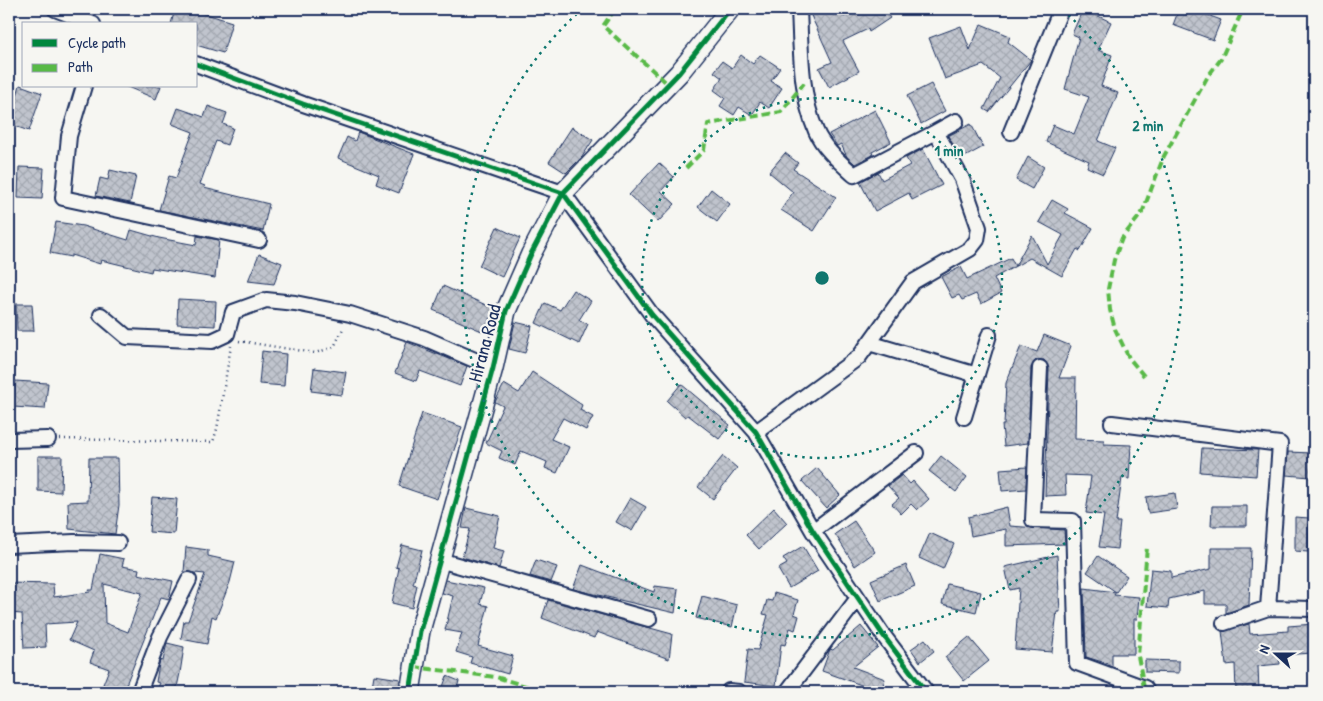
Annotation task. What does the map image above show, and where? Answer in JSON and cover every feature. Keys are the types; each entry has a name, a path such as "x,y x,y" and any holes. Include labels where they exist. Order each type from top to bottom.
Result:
{"street":[{"path":"55,9 87,22"},
{"name":"Hirana Road","path":"410,692 420,631 494,368 506,311 531,254 563,193 679,72 730,9"},
{"path":"798,9 805,92 816,132 840,162 854,175 956,121"},
{"path":"1010,132 1061,9"},
{"path":"198,65 359,124 563,193 652,315 756,432 813,531 858,598 926,692"},
{"path":"83,88 69,136 63,198 259,240"},
{"path":"756,432 859,357 913,282 970,249 977,240 979,228 962,178 936,132"},
{"path":"101,315 126,337 212,341 227,334 233,312 266,300 295,302 350,314 424,338 494,368"},
{"path":"964,417 988,335"},
{"path":"869,343 977,375"},
{"path":"1040,368 1033,520 1073,521 1077,663 1145,688 1147,692"},
{"path":"1112,422 1280,444 1268,608"},
{"path":"9,440 48,439"},
{"path":"813,531 916,453"},
{"path":"9,546 74,542 118,543"},
{"path":"439,560 649,619"},
{"path":"139,692 160,637 189,580"},
{"path":"787,692 858,598"},
{"path":"1224,623 1268,608 1314,608"}],"path":[{"path":"48,439 213,442 218,428 232,340 315,353 334,347 350,314"}],"building":[{"path":"175,9 204,9 203,13 232,22 223,53 198,46 198,22 172,22"},
{"path":"808,9 839,9 844,17 856,9 884,9 890,18 869,32 868,29 843,41 859,71 829,87 819,68 832,62"},
{"path":"1083,9 1111,22 1098,50 1112,55 1101,86 1118,93 1098,141 1115,148 1103,174 1087,167 1089,161 1046,142 1053,125 1074,134 1089,97 1065,89 1079,37 1072,34"},
{"path":"1179,9 1191,9 1221,20 1213,40 1173,25"},
{"path":"981,24 1010,36 1008,42 1031,60 989,112 984,109 1000,78 983,65 945,79 929,38 961,26 970,50"},
{"path":"741,55 753,64 760,55 780,68 771,81 782,88 769,108 760,102 752,115 739,107 734,115 720,106 725,98 714,90 722,78 714,72 722,61 732,68"},
{"path":"931,84 945,111 921,124 907,96"},
{"path":"20,85 22,88 28,88 42,93 29,131 9,124"},
{"path":"130,88 160,88 156,99"},
{"path":"208,106 227,113 223,124 233,128 227,145 216,141 200,184 205,186 204,188 269,204 263,231 159,210 169,176 176,178 193,132 172,124 178,108 204,117"},
{"path":"875,110 891,142 872,152 873,155 855,164 847,157 841,144 837,146 829,134"},
{"path":"971,124 983,147 961,159 948,136"},
{"path":"572,127 593,140 582,157 566,173 549,162"},
{"path":"358,132 414,154 399,193 376,184 379,175 338,158 347,137 355,141"},
{"path":"923,149 942,185 912,200 909,193 875,211 860,182 878,172 882,180 910,165 906,158"},
{"path":"785,153 798,163 793,169 836,197 814,231 781,210 793,192 769,172"},
{"path":"1028,157 1044,167 1032,189 1016,180"},
{"path":"659,163 674,177 661,191 675,204 658,222 629,195"},
{"path":"19,167 44,168 42,199 18,198"},
{"path":"110,170 136,176 130,203 96,196 100,178 108,180"},
{"path":"711,189 730,204 717,222 698,207"},
{"path":"1052,200 1068,209 1065,213 1093,228 1080,251 1077,249 1062,276 1030,258 994,278 1001,293 981,304 976,294 962,300 959,295 952,298 941,277 961,267 967,279 1011,258 1015,266 1032,235 1047,264 1063,235 1039,222"},
{"path":"56,222 83,226 128,240 131,230 196,245 197,236 219,240 215,278 152,268 151,272 101,260 100,264 71,255 71,257 50,253"},
{"path":"497,227 520,238 502,277 479,266"},
{"path":"259,254 282,263 274,284 248,281"},
{"path":"443,286 495,309 484,332 433,310"},
{"path":"573,290 591,301 579,320 588,324 579,344 536,323 545,303 560,310"},
{"path":"178,299 216,301 215,326 177,324"},
{"path":"16,304 32,304 34,331 17,331"},
{"path":"515,322 532,326 525,353 509,349"},
{"path":"1044,335 1071,346 1059,378 1076,378 1075,439 1104,440 1104,444 1131,445 1129,479 1122,478 1116,522 1120,522 1117,549 1099,547 1104,515 1086,513 1091,476 1065,475 1066,495 1045,496 1049,368 1044,360 1036,360 1031,367 1028,443 1004,446 1002,425 1004,425 1006,383 1021,346 1037,352"},
{"path":"407,342 467,366 460,386 420,371 416,381 395,373"},
{"path":"262,351 286,354 284,386 259,384"},
{"path":"314,368 346,372 342,395 311,391"},
{"path":"532,372 582,405 580,410 593,417 586,430 563,418 551,439 569,447 557,473 545,468 547,462 521,451 515,465 499,458 502,451 486,443 503,406 495,402 504,384 519,393"},
{"path":"15,381 48,383 45,409 13,407"},
{"path":"681,384 730,425 719,439 688,415 685,417 667,401"},
{"path":"422,413 462,427 437,499 399,486"},
{"path":"1202,448 1258,450 1256,476 1200,472"},
{"path":"1288,452 1312,453 1311,477 1286,475"},
{"path":"38,456 62,456 61,492 38,491"},
{"path":"723,456 737,468 713,499 698,487"},
{"path":"941,456 967,477 956,492 929,471"},
{"path":"89,458 118,458 119,505 115,534 69,529 68,502 88,501"},
{"path":"1027,467 1026,489 1002,491 1000,469"},
{"path":"817,468 840,495 826,508 802,481"},
{"path":"902,475 910,484 913,481 929,499 917,510 911,504 901,514 892,504 899,498 888,486"},
{"path":"1175,493 1177,509 1148,513 1146,497"},
{"path":"152,497 177,499 174,534 149,532"},
{"path":"630,498 646,507 632,531 616,522"},
{"path":"1212,506 1247,506 1247,526 1211,526"},
{"path":"1007,507 1010,526 1064,530 1065,544 1006,546 1006,529 971,536 968,517"},
{"path":"466,508 500,516 493,548 504,551 499,568 462,557 470,529 462,528"},
{"path":"774,508 787,523 759,549 746,535"},
{"path":"1295,517 1309,518 1308,552 1295,551"},
{"path":"854,521 875,552 855,566 835,534"},
{"path":"930,533 954,544 943,569 919,558"},
{"path":"402,545 422,550 413,584 417,585 412,608 392,603 399,568 396,567"},
{"path":"803,546 818,571 789,588 778,569 787,564 783,558"},
{"path":"186,547 208,550 208,556 235,562 230,582 216,618 212,616 207,644 181,639 184,621 188,621 205,574 184,572"},
{"path":"1211,548 1251,548 1249,605 1226,613 1226,604 1205,604 1205,591 1169,599 1168,608 1147,606 1151,569 1171,571 1171,578 1211,569"},
{"path":"100,554 124,559 122,566 139,569 138,574 173,581 169,599 161,597 123,692 100,692 109,669 90,662 94,651 69,640 77,622 45,624 46,647 24,648 22,614 9,613 9,583 53,584 54,597 93,590","holes":["104,584 142,593 128,632 105,623"]},
{"path":"1057,555 1060,612 1057,612 1052,652 1015,649 1019,588 1010,590 1005,567"},
{"path":"1098,556 1127,576 1114,595 1139,597 1137,619 1134,619 1134,654 1112,654 1112,665 1086,657 1084,588 1116,592 1087,572"},
{"path":"536,560 557,567 551,582 530,576"},
{"path":"582,565 654,592 655,586 678,589 675,613 573,589"},
{"path":"906,565 915,586 880,601 871,580"},
{"path":"446,580 484,588 480,604 488,606 478,646 513,656 508,674 470,663 472,657 456,652 462,633 445,630 453,596 442,593"},
{"path":"947,584 981,592 976,612 942,604"},
{"path":"774,593 798,600 794,614 799,616 795,630 790,628 785,645 781,644 776,686 744,682 748,649 758,650 768,615 763,614 767,600 772,601"},
{"path":"702,596 737,605 732,627 696,618"},
{"path":"548,600 672,634 669,659 597,632 594,638 542,618"},
{"path":"1249,624 1250,634 1288,631 1288,626 1314,624 1314,653 1279,655 1280,664 1258,666 1259,692 1236,692 1235,664 1226,665 1222,631"},
{"path":"861,626 878,647 853,667 885,679 881,692 822,671 830,649 833,650"},
{"path":"969,637 989,661 964,681 945,657"},
{"path":"925,639 934,651 920,662 911,649"},
{"path":"167,643 184,647 176,692 156,692 160,683 156,682 159,664 160,660 163,661"},
{"path":"1145,660 1179,661 1179,673 1145,672"},
{"path":"374,675 400,679 398,692 371,692"},
{"path":"447,676 459,681 456,692 441,692"}],"marked path":[{"path":"615,9 603,26 668,84"},
{"path":"1144,376 1129,358 1115,329 1110,310 1108,289 1114,260 1122,238 1142,213 1164,156 1208,76 1221,59 1243,9"},
{"path":"686,168 704,150 708,124 781,112 804,83"},
{"path":"1144,688 1138,656 1147,547"},
{"path":"414,667 496,677 545,692"}],"cycle path":[{"path":"410,692 420,631 493,368 506,311 531,254 563,193 679,73 730,9"},
{"path":"198,65 303,104 563,193 652,315 756,432 813,531 883,635 926,692"}]}
